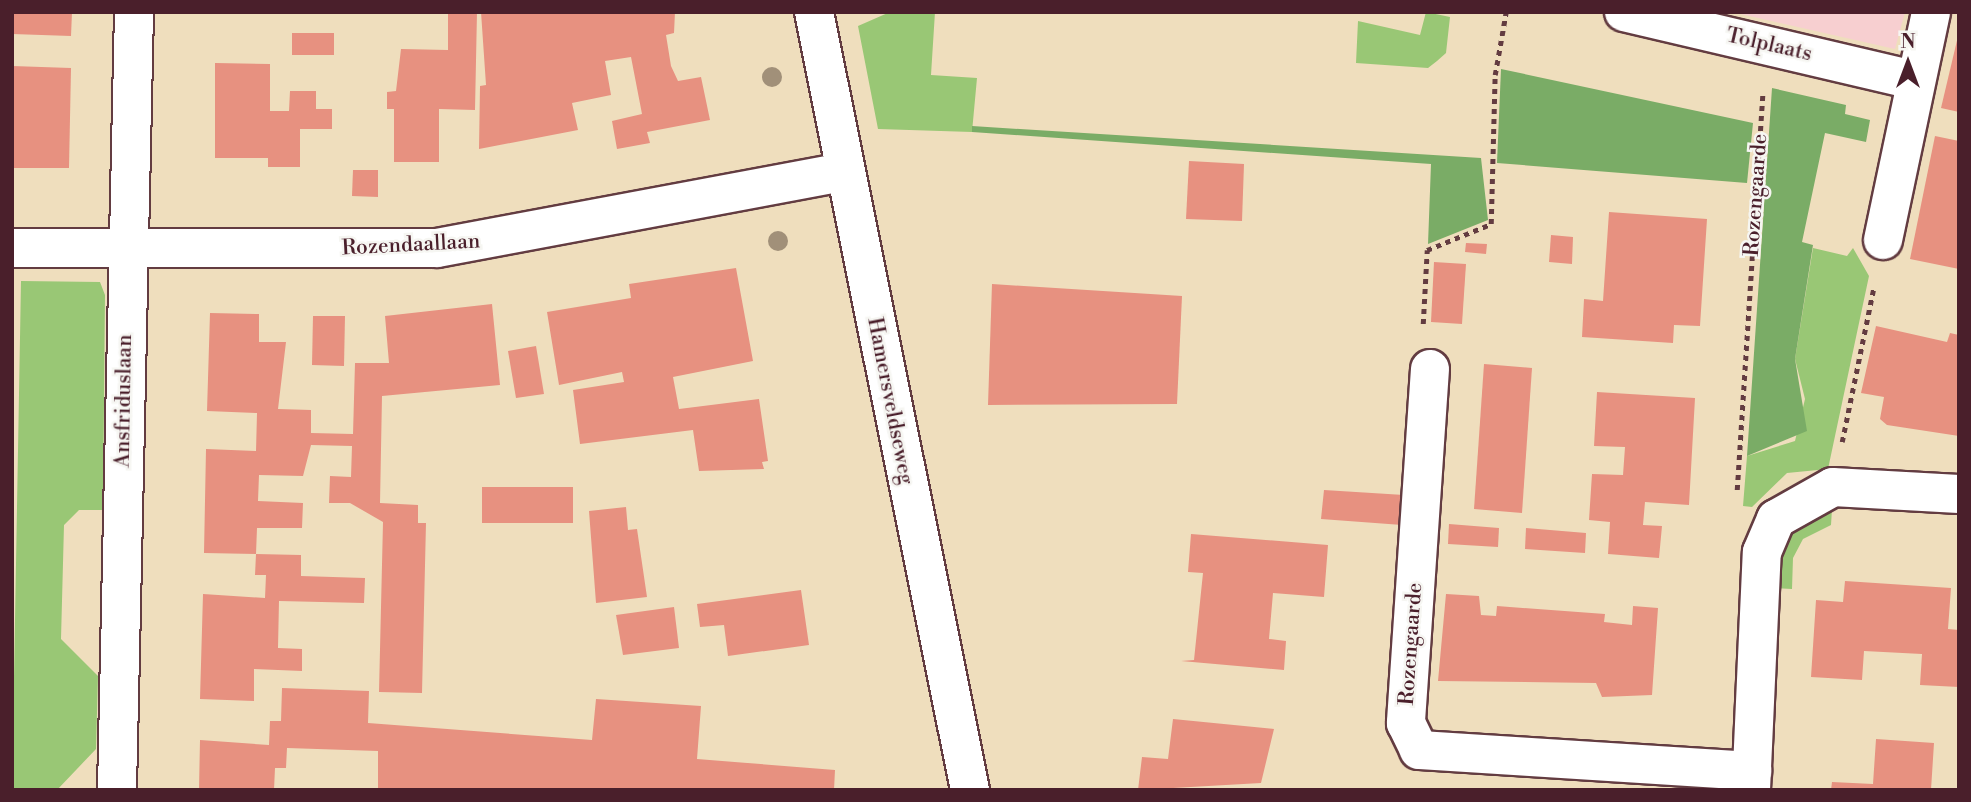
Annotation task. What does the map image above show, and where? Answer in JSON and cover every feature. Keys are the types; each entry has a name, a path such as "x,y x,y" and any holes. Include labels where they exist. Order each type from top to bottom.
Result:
{"street":[{"name":"Ansfriduslaan","path":"117,790 134,12"},
{"name":"Hamersveldseweg","path":"814,12 970,790"},
{"name":"Tolplaats","path":"1624,12 1914,80"},
{"path":"1883,240 1914,80 1931,12"},
{"name":"Rozendaallaan","path":"12,248 437,248 845,172"},
{"name":"Rozengaarde","path":"1430,369 1406,723 1419,750 1752,780 1762,552 1776,519"},
{"path":"1776,519 1833,487 1959,494"}],"path":[{"path":"1430,369 1422,346 1427,250 1492,224 1495,75 1506,12"},
{"name":"Rozengaarde","path":"1767,44 1735,516 1776,519"},
{"path":"1833,487 1883,240"}],"shaded area":[{"path":"1732,12 1905,12 1895,49"}],"green space":[{"path":"890,12 935,12 931,75 977,78 972,132 878,129 858,26"},
{"path":"1426,12 1450,17 1446,53 1428,68 1356,63 1358,21 1420,35"},
{"path":"1501,69 1753,123 1747,183 1497,163"},
{"path":"1772,88 1846,105 1845,114 1870,120 1866,142 1825,133 1802,242 1813,245 1795,359 1807,431 1747,456"},
{"path":"972,126 1481,158 1488,220 1428,244 1431,164 972,132"},
{"path":"1813,248 1847,256 1853,248 1869,276 1828,469 1787,473 1752,507 1743,506 1747,456 1795,441 1805,399 1795,359"},
{"path":"21,281 100,282 105,295 103,510 79,510 64,525 61,639 98,676 96,749 57,790 12,790"},
{"path":"1832,509 1831,525 1803,539 1793,558 1792,589 1775,588 1786,534"}],"building":[{"path":"12,12 72,12 71,36 12,34"},
{"path":"448,12 477,12 475,110 439,109 439,162 394,162 394,109 387,109 387,92 396,91 401,49 448,50"},
{"path":"481,12 675,12 674,33 666,35 671,66 678,81 701,77 710,120 647,132 650,143 617,149 612,121 642,114 631,57 605,61 611,95 572,103 578,130 479,149 480,86 486,85"},
{"path":"1959,32 1959,112 1941,108"},
{"path":"292,33 334,33 334,55 292,55"},
{"path":"215,63 270,64 270,111 289,111 290,91 316,91 316,109 332,109 332,129 300,129 300,167 268,167 268,158 215,158"},
{"path":"12,66 71,68 69,168 12,168"},
{"path":"1935,136 1959,141 1959,269 1910,259"},
{"path":"1189,161 1244,164 1242,221 1186,219"},
{"path":"353,170 378,170 378,197 352,196"},
{"path":"1609,212 1707,219 1700,326 1674,325 1673,343 1582,337 1584,299 1603,301"},
{"path":"1551,235 1573,237 1572,264 1549,262"},
{"path":"1466,243 1487,244 1486,254 1465,252"},
{"path":"1434,262 1466,264 1462,324 1431,322"},
{"path":"736,268 753,361 673,377 679,409 759,399 768,461 762,462 764,469 699,471 693,430 580,444 573,390 624,382 622,372 559,385 547,312 631,298 629,284"},
{"path":"992,284 1182,296 1177,404 988,405"},
{"path":"492,304 500,385 382,396 380,503 418,505 418,523 426,523 422,693 379,692 383,522 350,503 329,503 330,476 351,477 352,446 311,445 303,476 259,475 258,501 303,503 302,528 257,528 256,554 204,553 206,449 256,451 257,413 207,411 210,313 259,314 259,342 286,342 278,409 311,410 311,433 353,434 355,363 389,363 385,316"},
{"path":"313,316 345,316 344,366 312,365"},
{"path":"1876,326 1947,342 1950,333 1959,335 1959,436 1887,425 1880,419 1884,397 1861,393"},
{"path":"536,346 544,394 516,398 508,351"},
{"path":"1484,364 1532,368 1522,513 1474,509"},
{"path":"1597,392 1695,398 1689,505 1645,502 1643,525 1662,526 1659,558 1608,554 1610,522 1589,520 1592,474 1623,475 1625,447 1594,446"},
{"path":"482,487 573,487 573,523 482,523"},
{"path":"1324,490 1404,495 1402,525 1321,519"},
{"path":"626,507 628,530 637,529 647,597 596,603 589,511"},
{"path":"1449,524 1499,528 1498,547 1448,544"},
{"path":"1526,528 1586,533 1585,553 1525,549"},
{"path":"1191,534 1328,545 1324,597 1273,593 1269,639 1286,641 1284,670 1181,661 1194,660 1203,573 1188,572"},
{"path":"256,554 301,555 301,576 365,578 364,603 279,601 278,648 302,649 302,671 254,669 254,701 200,699 203,594 265,598 266,575 255,575"},
{"path":"1845,581 1951,588 1948,629 1959,630 1959,687 1920,685 1922,654 1864,651 1862,680 1811,677 1816,600 1843,602"},
{"path":"801,590 809,645 728,656 724,625 700,627 697,604"},
{"path":"1446,594 1479,596 1481,615 1496,616 1497,606 1605,614 1604,622 1632,625 1633,606 1658,608 1652,695 1602,697 1596,683 1438,681"},
{"path":"674,607 679,648 623,655 616,615"},
{"path":"282,688 369,691 368,723 592,740 596,699 701,706 697,759 835,770 834,790 378,790 378,751 287,748 286,768 275,768 274,790 199,790 200,740 269,745 270,721 281,721"},
{"path":"1173,719 1274,729 1261,783 1138,790 1142,757 1168,759"},
{"path":"1876,739 1934,743 1931,790 1831,790 1832,782 1873,784"}]}
